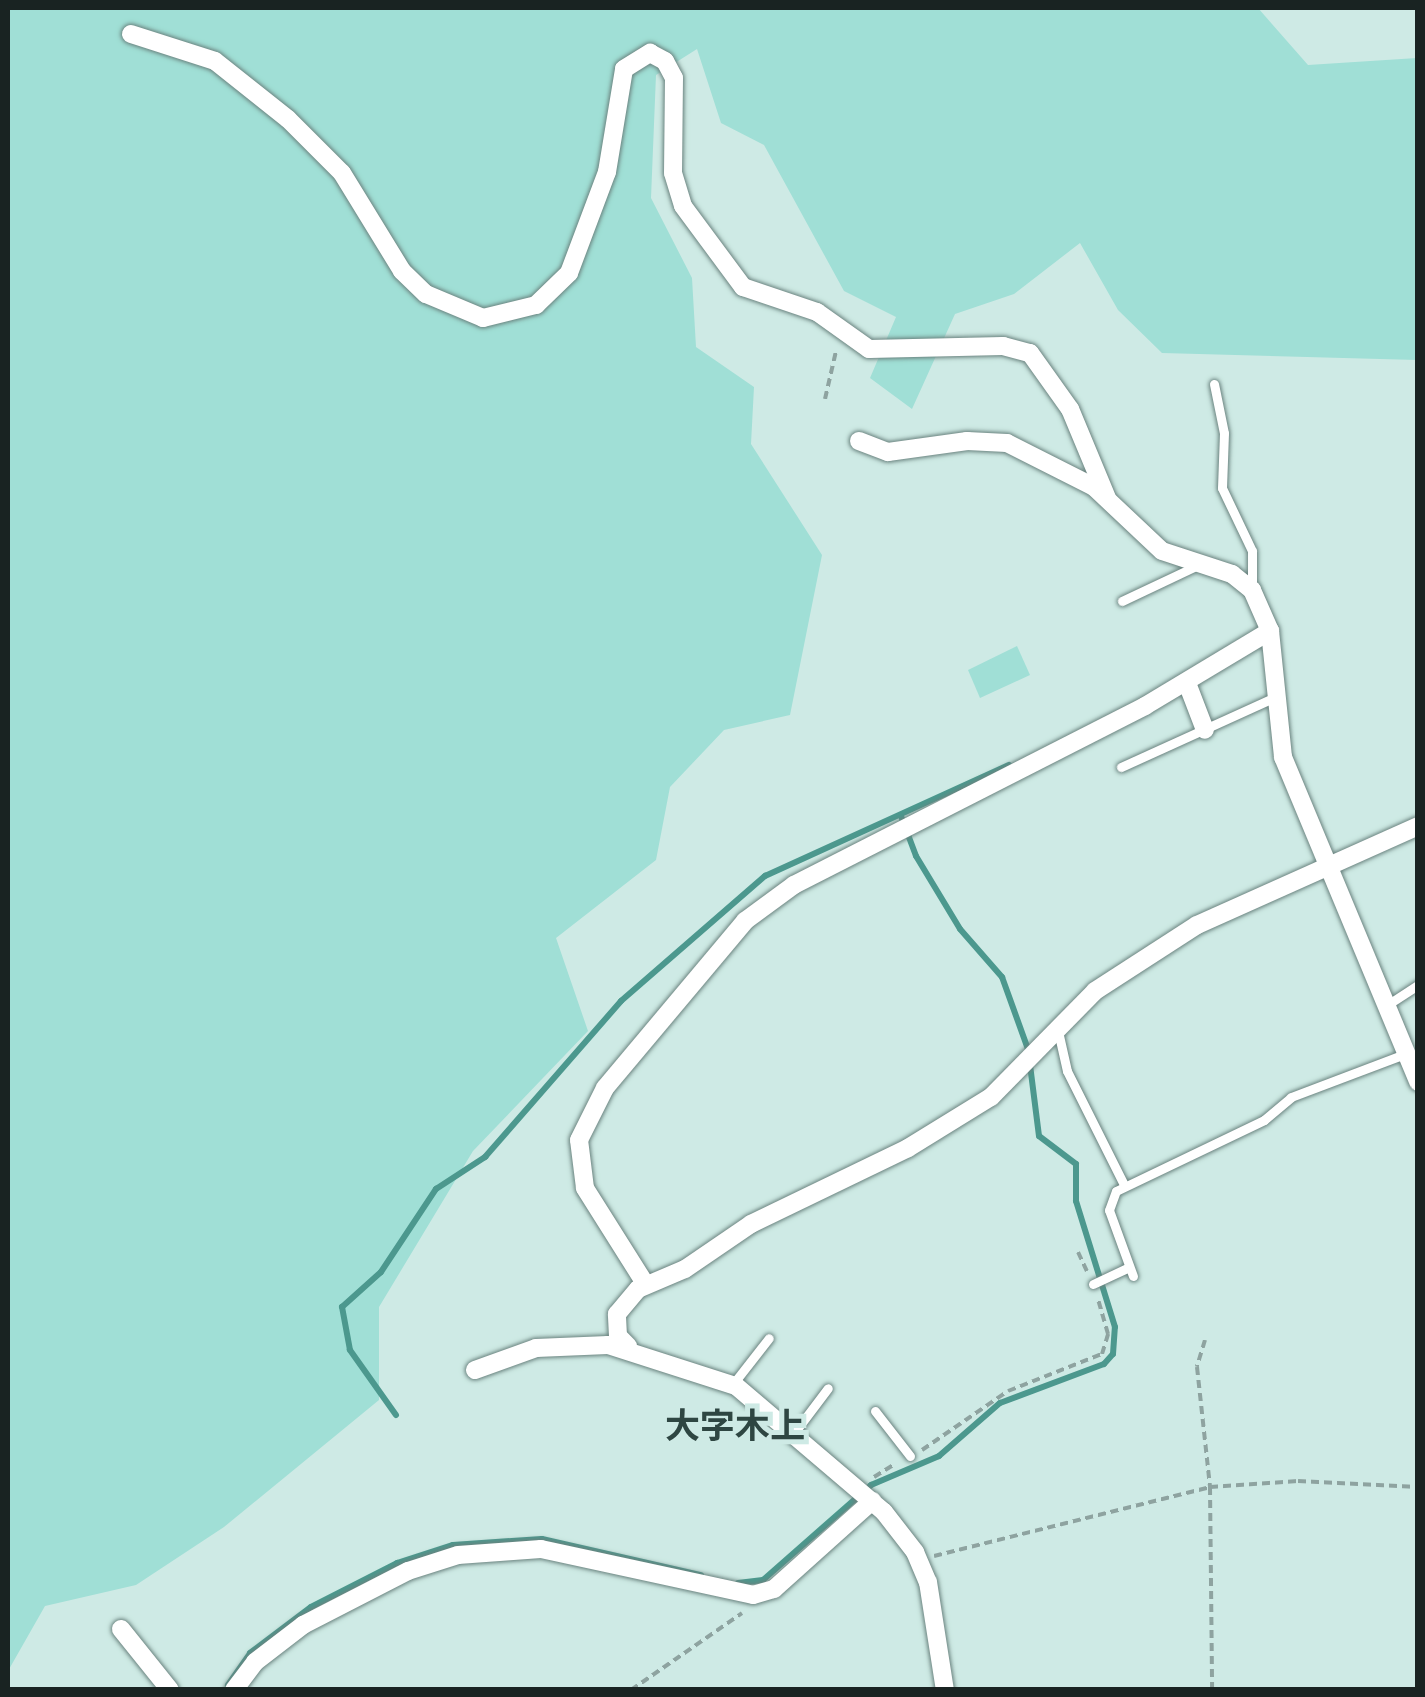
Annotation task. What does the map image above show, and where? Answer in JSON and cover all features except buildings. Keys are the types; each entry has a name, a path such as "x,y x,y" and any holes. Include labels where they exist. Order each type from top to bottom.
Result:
{"street":[{"path":"131,34 215,61 288,119 342,173 402,271 426,294 483,318 536,306 569,272 607,172 624,69 650,54 665,61 674,78 673,173 695,227 755,295 817,312 852,340 879,352 1004,346 1030,354 1070,410 1107,498"},
{"path":"860,441 901,452 995,439 1107,498 1152,545 1232,574 1252,590 1270,631 1273,698 1283,757 1418,1082"},
{"path":"646,1285 585,1188 579,1140 605,1088 637,1058 676,998 745,921 794,885 1187,684 1270,631"},
{"path":"1187,684 1205,730"},
{"path":"628,1346 617,1333 618,1308 646,1285 928,1136 1000,1091 1095,991 1197,925 1264,890 1328,867 1418,826"},
{"path":"475,1370 543,1347 628,1346 733,1384 865,1495 920,1560 944,1690"},
{"path":"234,1690 255,1662 303,1625 408,1571 458,1556 541,1549 735,1593 774,1589 865,1495"},
{"path":"121,1629 170,1690"}],"lane":[{"path":"1214,384 1224,433 1222,488 1252,552 1252,590"},
{"path":"1122,601 1198,564"},
{"path":"1121,767 1273,698"},
{"path":"1384,1007 1418,984"},
{"path":"1058,1031 1066,1071 1124,1185"},
{"path":"1092,1284 1130,1272 1109,1210 1111,1196 1124,1185 1264,1120 1291,1097 1405,1054"},
{"path":"733,1384 770,1338"},
{"path":"794,1433 828,1388"},
{"path":"875,1411 910,1456"}],"path":[{"path":"824,399 838,326"},
{"path":"865,1495 910,1456 942,1442 1008,1391 1102,1354 1108,1334 1078,1252"},
{"path":"1205,1340 1197,1367 1210,1487 1212,1690"},
{"path":"920,1560 1210,1487 1298,1481 1418,1487"},
{"path":"630,1690 774,1589"}],"shaded area":[{"path":"8,8 1258,8 1308,65 1417,58 1417,360 1162,353 1118,310 1080,243 1014,294 955,314 912,409 870,378 896,317 844,291 764,145 721,123 697,49 656,75 651,198 692,278 696,347 754,387 751,444 822,555 790,715 724,730 670,787 656,860 556,938 588,1031 473,1151 379,1307 379,1400 224,1527 136,1585 45,1606 8,1671"},
{"path":"1017,646 1030,675 980,698 968,670"}],"waterway":[{"path":"396,1415 350,1350 342,1307 381,1272 436,1189 485,1157 621,1001 765,876 1009,765"},
{"path":"901,816 916,856 960,929 1002,977 1029,1052"},
{"path":"738,1583 763,1580 871,1485 939,1456 1000,1403 1104,1364 1113,1354 1115,1327 1076,1201 1076,1164 1039,1136 1030,1065"},
{"path":"228,1685 250,1653 311,1607 397,1563 453,1545 542,1539 701,1575"}],"district":[{"name":"大字木上","path":"735,1426"}]}
